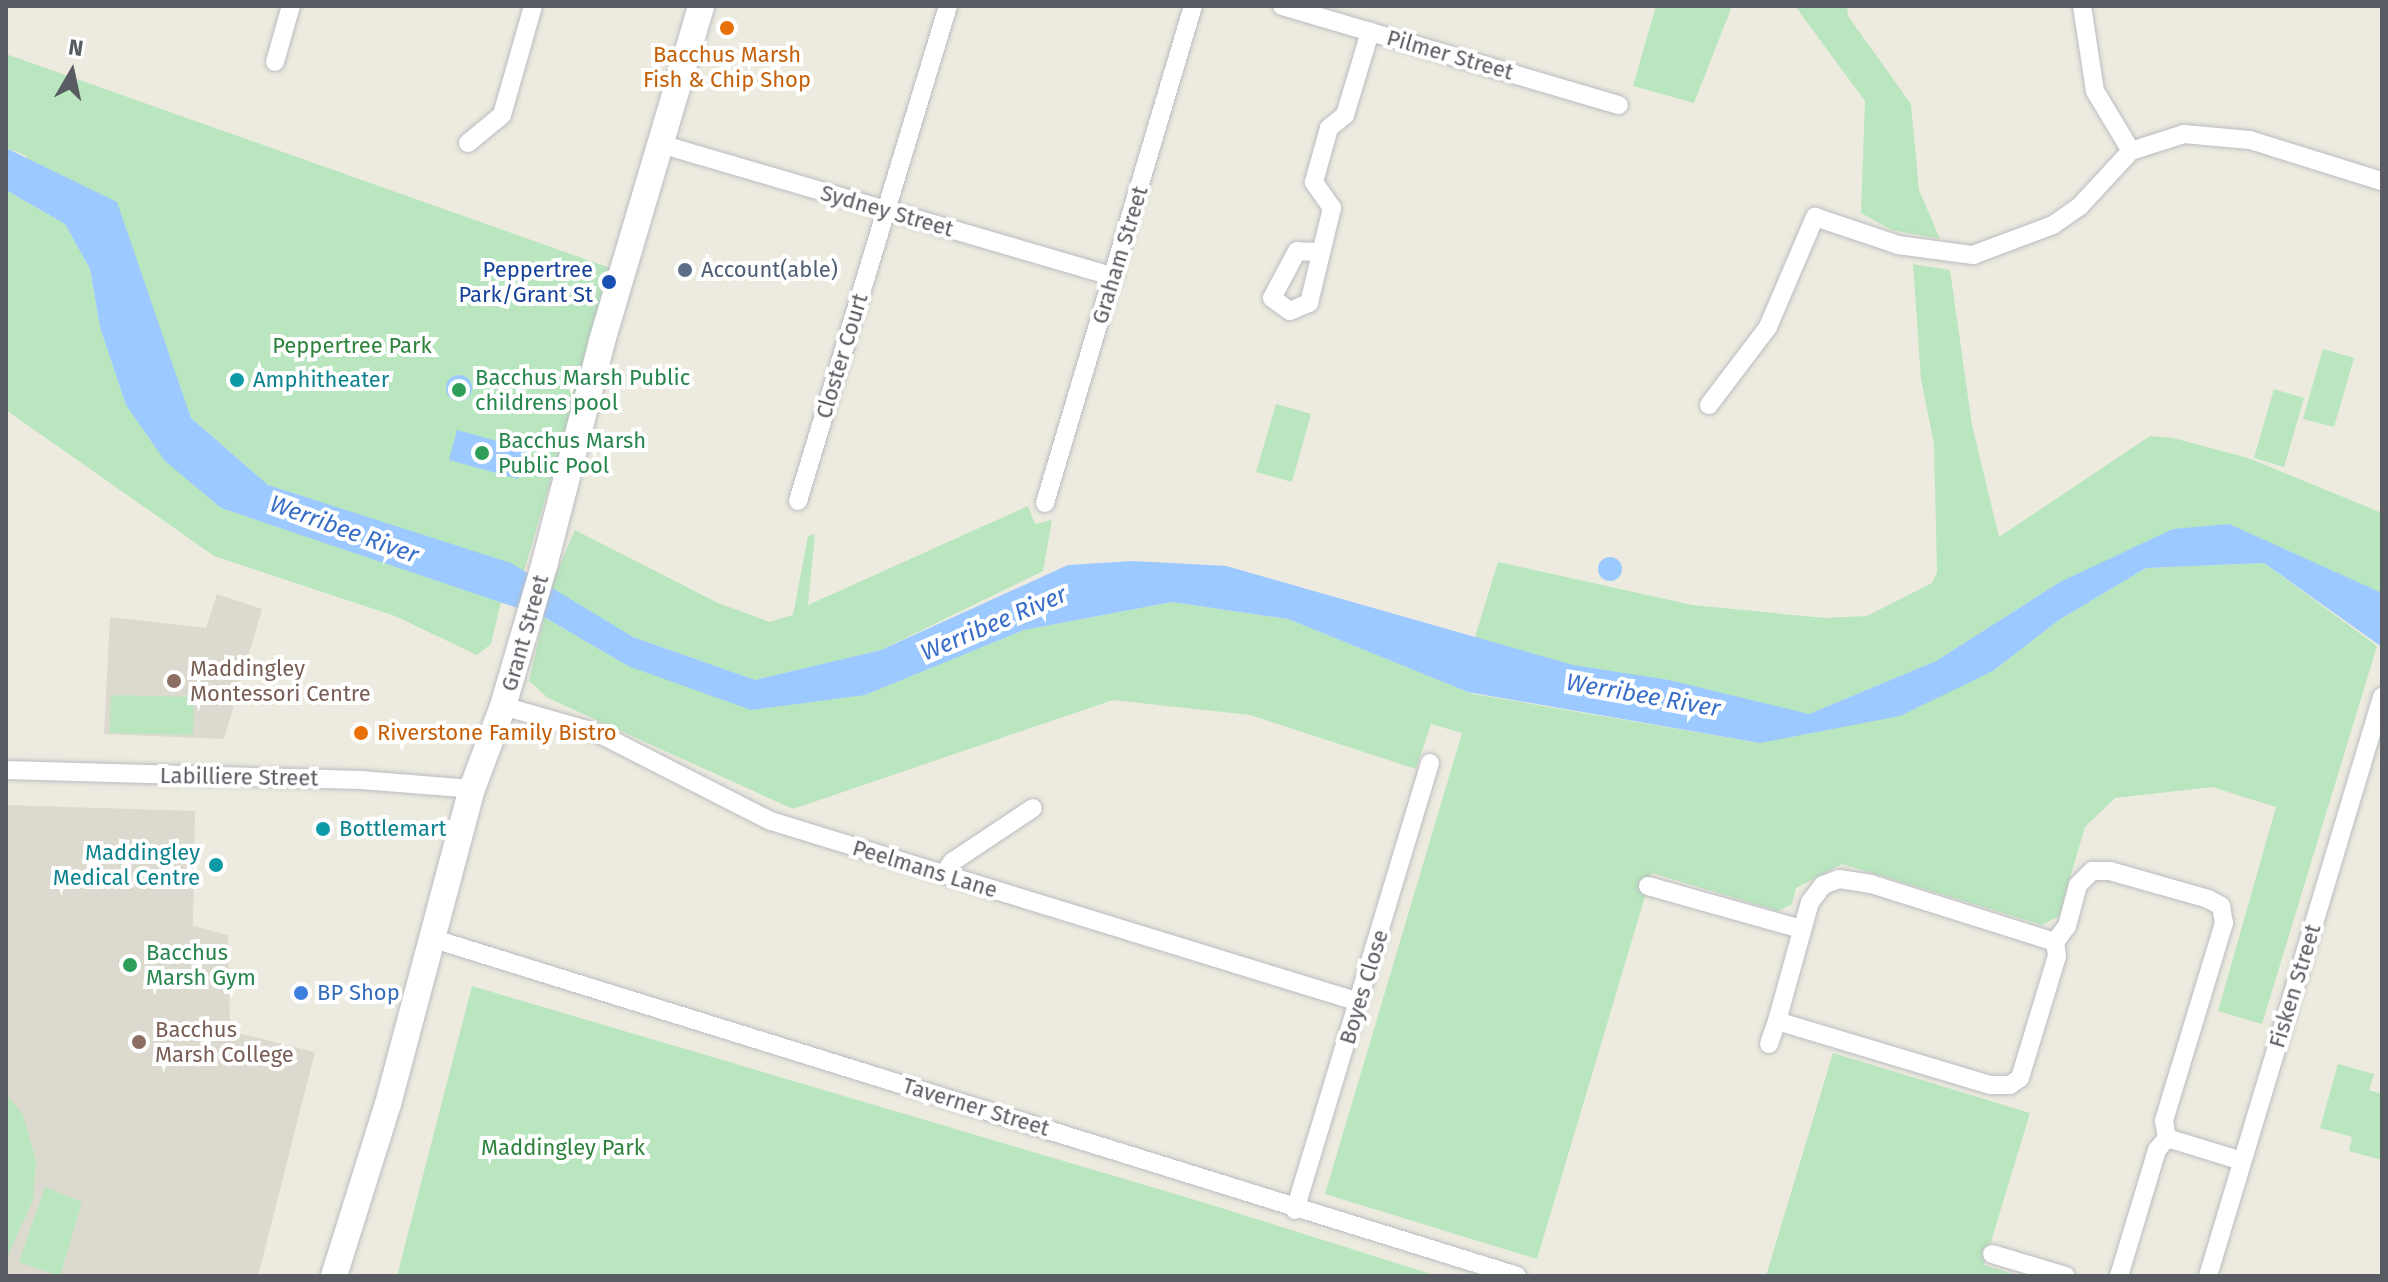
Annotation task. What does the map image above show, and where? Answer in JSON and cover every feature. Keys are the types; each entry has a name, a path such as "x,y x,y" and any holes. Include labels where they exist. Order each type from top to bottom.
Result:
{"main road":[{"name":"Grant Street","path":"337,1270 434,939 472,789 503,706 545,562 701,6"}],"street":[{"path":"275,62 291,6"},
{"path":"468,143 502,115 533,6"},
{"name":"Closter Court","path":"798,501 948,6"},
{"name":"Graham Street","path":"1045,503 1193,6"},
{"name":"Pilmer Street","path":"1282,6 1619,105"},
{"path":"2082,6 2095,91 2131,151"},
{"path":"1320,252 1332,208 1314,182 1329,128 1345,115 1370,32"},
{"path":"1709,405 1768,327 1815,217 1898,245 1973,255 2053,225 2080,206 2131,151 2184,134 2250,140 2382,181"},
{"name":"Sydney Street","path":"660,144 1114,277"},
{"name":"Fisken Street","path":"2208,1276 2382,697"},
{"name":"Peelmans Lane","path":"503,706 598,733 771,821 1359,1002"},
{"name":"Boyes Close","path":"1295,1210 1430,763"},
{"name":"Labilliere Street","path":"6,770 390,781 472,789"},
{"path":"944,874 952,862 1033,808"},
{"path":"1777,1021 1991,1085 2010,1085 2020,1078 2057,956 2055,942 2067,926 2078,885 2092,871 2110,871 2221,906 2224,923 2164,1121 2167,1138 2157,1150 2119,1276"},
{"path":"1769,1044 1801,929 1823,885 1856,880 2055,942"},
{"path":"1648,886 1801,929"},
{"name":"Taverner Street","path":"434,939 1295,1210 1517,1276"},
{"path":"2167,1138 2242,1161"},
{"path":"1992,1254 2066,1276"}],"shaded area":[{"name":"Maddingley Montessori Centre","path":"217,594 262,609 224,739 104,734 110,617 206,628"},
{"name":"Bacchus Marsh College","path":"6,805 195,811 193,926 228,935 230,1031 315,1052 258,1276 6,1276"}],"green space":[{"path":"1656,6 1732,6 1694,103 1633,86"},
{"path":"1795,6 1847,6 1848,16 1911,104 1919,190 1940,239 1892,230 1861,213 1865,101"},
{"name":"Peppertree Park","path":"6,54 613,269 524,571 268,485 191,418 156,319 25,155 6,148"},
{"path":"6,190 65,224 90,269 100,327 126,405 166,461 221,508 501,602 491,644 477,655 395,616 214,556 6,410"},
{"path":"1913,264 1950,270 1972,425 1999,537 2150,436 2173,438 2248,458 2382,513 2382,594 2229,524 2060,582 1936,661 1809,714 1471,650 1498,562 1692,605 1825,618 1867,616 1932,583 1937,572 1934,444 1921,379"},
{"path":"2323,349 2354,358 2334,427 2303,419"},
{"path":"2274,389 2304,398 2284,467 2254,458"},
{"path":"1276,404 1311,414 1292,482 1256,472"},
{"path":"1028,506 1035,524 1052,520 1043,571 881,650 755,680 633,637 549,589 575,530 718,603 770,622 793,615 808,536 815,534 808,605"},
{"path":"2264,563 2377,646 2262,1024 2218,1011 2276,807 2212,787 2115,798 2085,827 2059,916 2042,925 1842,864 1796,888 1792,904 1778,911 1652,873 1537,1259 1325,1194 1462,733 1431,724 1416,769 1250,715 1113,700 793,809 548,698 529,681 544,617 628,666 865,695 1024,630 1172,602 1288,619 1473,694 1760,743 1993,671 2059,620 2146,568"},
{"path":"111,695 194,697 193,735 110,733"},
{"name":"Maddingley Park","path":"472,986 1199,1201 1437,1276 397,1276"},
{"path":"1833,1053 2030,1113 1984,1265 2020,1276 1766,1276"},
{"path":"2338,1064 2374,1074 2369,1090 2382,1094 2382,1160 2349,1151 2352,1137 2320,1128"},
{"path":"6,1094 23,1115 36,1161 33,1200 6,1260"},
{"path":"45,1187 82,1202 60,1276 19,1262"}],"water":[{"name":"Werribee River","path":"6,148 117,202 191,418 268,485 511,563 633,637 755,680 881,650 1068,565 1133,561 1226,566 1573,665 1669,680 1809,714 1936,661 2060,582 2173,529 2229,524 2382,593 2382,647 2264,563 2146,568 2059,620 1993,671 1900,716 1760,743 1468,692 1288,619 1172,602 1024,630 865,695 751,710 628,666 544,617 221,508 165,461 126,405 100,327 90,269 65,224 6,190"},
{"name":"Bacchus Marsh Public childrens pool","path":"459,375 468,379 472,388 468,397 459,401 450,397 446,388 450,379"},
{"path":"457,430 527,449 518,479 449,460"},
{"path":"1610,557 1621,564 1622,569 1615,580 1610,581 1599,574 1598,569 1605,558"}],"place":[{"name":"Bacchus Marsh Fish & Chip Shop","path":"727,28"},
{"name":"Account(able)","path":"685,270"},
{"name":"Peppertree Park/Grant St","path":"609,282"},
{"name":"Amphitheater","path":"237,380"},
{"name":"Bacchus Marsh Public childrens pool","path":"459,390"},
{"name":"Bacchus Marsh Public Pool","path":"482,453"},
{"name":"Maddingley Montessori Centre","path":"174,681"},
{"name":"Riverstone Family Bistro","path":"361,733"},
{"name":"Bottlemart","path":"323,829"},
{"name":"Maddingley Medical Centre","path":"216,865"},
{"name":"Bacchus Marsh Gym","path":"130,965"},
{"name":"BP Shop","path":"301,993"},
{"name":"Bacchus Marsh College","path":"139,1042"}]}
